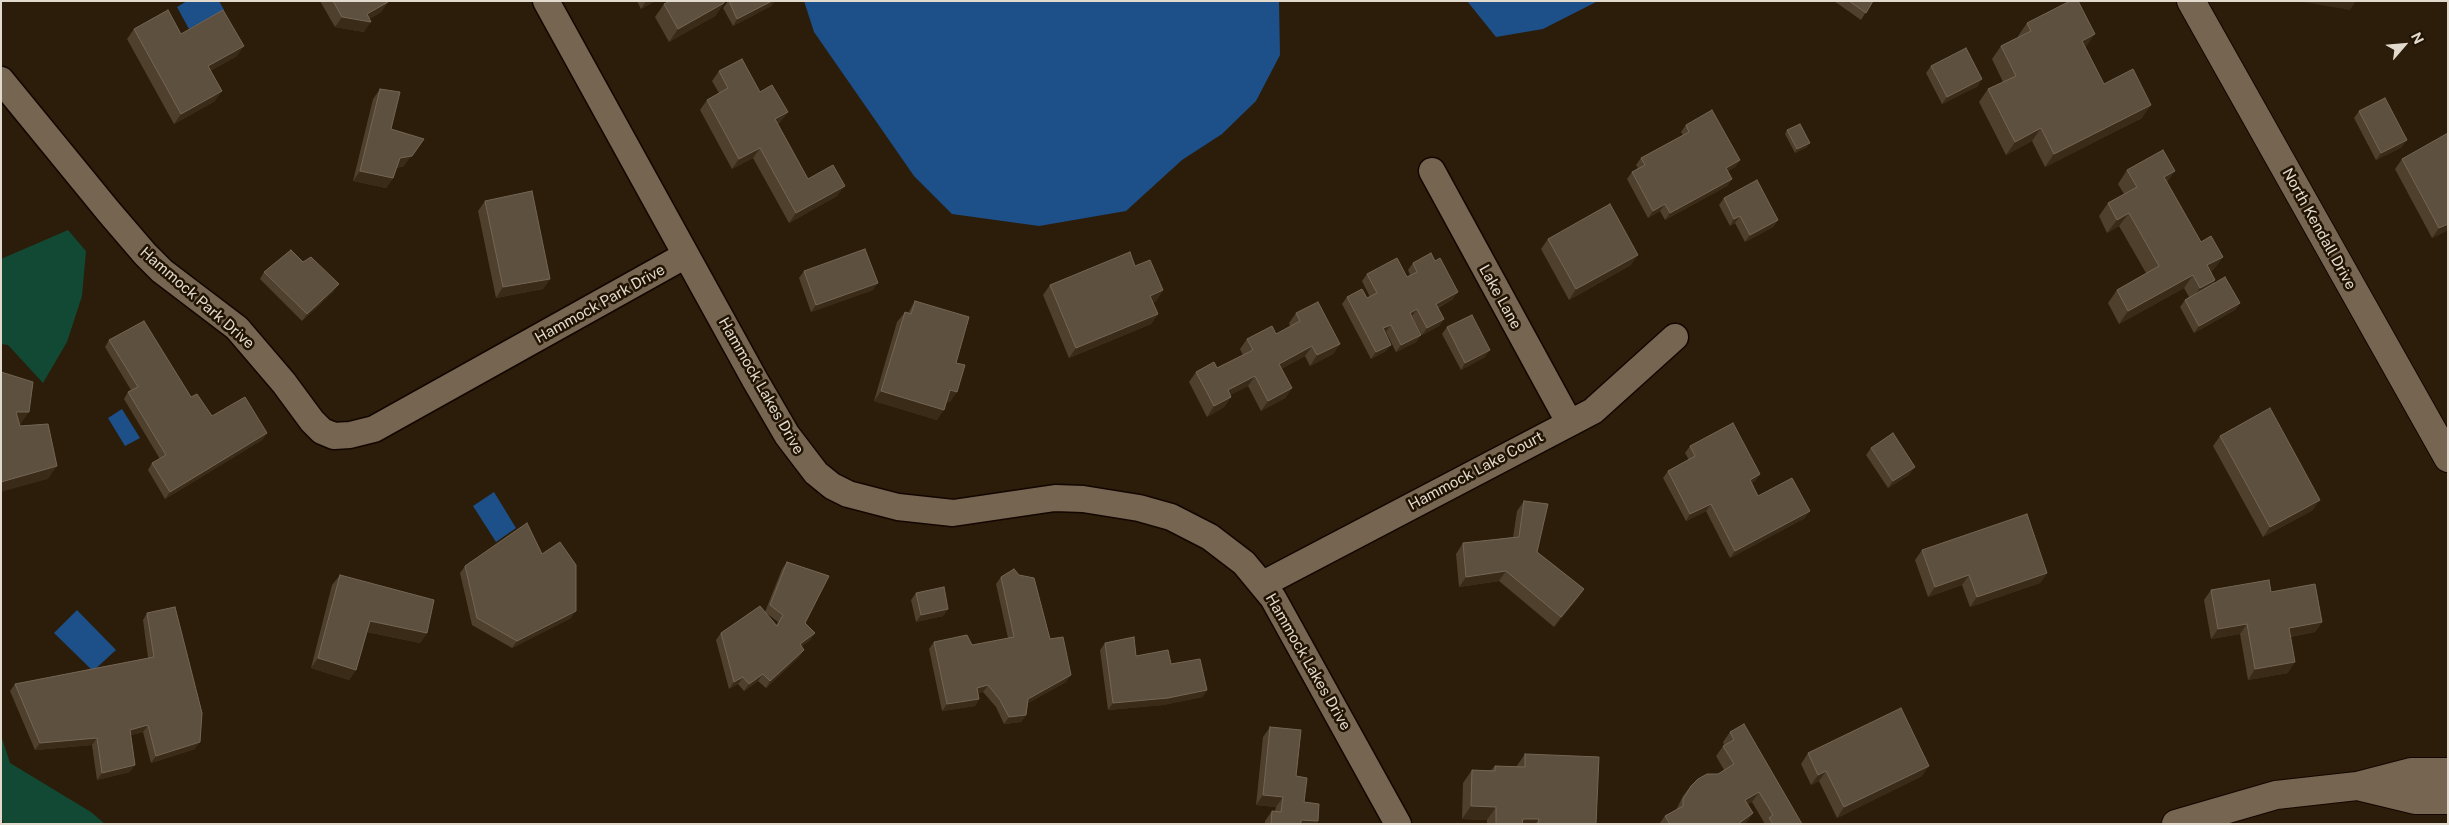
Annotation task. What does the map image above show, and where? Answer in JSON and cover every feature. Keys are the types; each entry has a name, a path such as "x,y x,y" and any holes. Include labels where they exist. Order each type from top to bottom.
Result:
{"street":[{"name":"Hammock Lakes Drive","path":"546,1 686,256 787,435 804,459 832,486 867,500 931,512 968,512 1055,498 1107,502 1139,508 1171,518 1210,538 1244,563 1263,584 1288,622 1398,824"},
{"name":"North Kendall Drive","path":"2191,1 2448,458"},
{"name":"Hammock Park Drive","path":"1,80 108,212 145,254 162,270 237,328 284,383 312,421 322,431 334,436 350,435 374,429 686,256"},
{"name":"Lake Lane","path":"1432,171 1568,422"},
{"name":"Hammock Lake Court","path":"1263,584 1568,422 1593,411 1675,337"},
{"path":"2176,824 2276,795 2357,786 2411,772 2448,772"},
{"path":"2357,786 2415,800 2448,800"}],"green space":[{"path":"68,230 86,251 82,296 67,342 43,383 8,345 1,344 1,259"},
{"path":"1,735 10,763 91,812 105,824 4,824 1,816"}],"water":[{"path":"187,1 219,1 224,10 189,29 177,7"},
{"path":"804,1 1279,1 1280,55 1256,101 1222,134 1182,160 1126,211 1039,226 952,214 914,176 814,32"},
{"path":"1467,1 1598,1 1543,29 1496,37"},
{"path":"122,409 140,438 125,446 108,418"},
{"path":"494,492 516,528 496,542 473,506"},
{"path":"77,610 116,650 93,671 54,633"}],"building":[{"path":"333,1 388,2 367,14 371,22 342,17"},
{"path":"670,1 724,1 724,3 678,29 664,4"},
{"path":"729,1 772,1 737,19"},
{"path":"1849,1 1873,1 1866,13"},
{"path":"2070,1 2078,1 2095,34 2082,41 2104,84 2133,69 2151,105 2054,154 2041,128 2015,142 1988,89 2016,76 2001,46 2031,31 2027,23"},
{"path":"168,10 181,34 223,10 244,46 208,66 222,91 181,114 134,29"},
{"path":"1966,48 1982,79 1947,97 1931,66"},
{"path":"742,59 760,92 772,85 788,112 775,119 808,179 833,165 845,186 796,213 760,148 739,159 707,100 728,88 719,71"},
{"path":"380,89 400,92 391,129 424,139 412,156 400,158 393,178 360,171"},
{"path":"2385,98 2407,140 2381,153 2359,111"},
{"path":"1712,110 1740,160 1726,168 1732,179 1670,213 1665,204 1653,211 1632,172 1645,165 1641,158 1689,132 1686,125"},
{"path":"1800,124 1810,143 1797,149 1787,130"},
{"path":"2448,133 2448,224 2439,228 2402,159"},
{"path":"2163,150 2175,171 2164,177 2201,242 2211,236 2223,257 2207,265 2215,280 2200,288 2193,275 2128,311 2117,290 2159,266 2129,213 2117,220 2108,203 2137,187 2127,170"},
{"path":"1757,180 1778,220 1750,235 1740,216 1734,219 1724,198"},
{"path":"532,191 550,279 503,287 485,201"},
{"path":"1610,204 1638,255 1576,289 1548,239"},
{"path":"865,249 878,283 816,305 804,271"},
{"path":"291,250 303,262 311,257 339,284 307,314 264,272"},
{"path":"1130,252 1135,266 1150,260 1163,290 1150,296 1158,314 1076,348 1050,285"},
{"path":"1431,253 1435,261 1440,258 1458,292 1436,304 1444,319 1427,328 1417,309 1410,313 1421,335 1401,345 1391,325 1383,328 1391,345 1376,352 1347,297 1362,289 1367,298 1377,293 1367,274 1397,258 1407,277 1417,272 1413,263"},
{"path":"2225,277 2240,303 2199,326 2185,300"},
{"path":"915,301 969,317 956,363 965,365 957,392 950,390 944,410 881,391 905,312 911,314"},
{"path":"1318,302 1340,344 1317,355 1312,346 1279,364 1292,388 1268,401 1255,376 1228,390 1231,397 1214,406 1196,372 1214,362 1217,368 1253,350 1247,339 1272,326 1276,334 1300,321 1296,313"},
{"path":"1472,315 1490,350 1465,363 1447,327"},
{"path":"144,321 191,397 197,394 212,416 245,397 267,433 170,492 152,463 166,455 128,392 138,387 109,340"},
{"path":"1,372 33,382 29,412 16,412 20,426 48,424 57,466 1,482"},
{"path":"2270,408 2320,500 2270,527 2220,436"},
{"path":"1733,423 1760,474 1750,480 1758,496 1792,478 1810,511 1735,551 1711,504 1690,514 1668,471 1695,456 1690,446"},
{"path":"1893,433 1915,467 1893,481 1871,448"},
{"path":"1524,501 1548,504 1537,552 1584,589 1561,617 1506,571 1466,577 1463,543 1519,537"},
{"path":"2027,514 2047,573 1977,597 1969,575 1935,587 1922,550"},
{"path":"527,523 542,554 560,542 576,565 576,611 517,641 477,618 465,566"},
{"path":"787,562 829,576 805,623 815,633 800,644 804,650 770,681 763,674 749,684 743,677 734,682 721,633 760,606 777,626 783,615 770,605"},
{"path":"1014,569 1019,575 1034,578 1050,639 1063,637 1071,675 1028,699 1026,715 1009,717 1000,700 988,685 977,688 979,699 947,704 934,642 967,635 972,645 1014,637 1001,577"},
{"path":"340,575 434,600 427,633 370,621 356,670 318,658"},
{"path":"2269,580 2271,592 2315,584 2322,622 2289,628 2295,662 2255,669 2247,624 2218,629 2211,590"},
{"path":"944,587 948,609 921,615 916,593"},
{"path":"175,607 202,713 200,742 156,756 148,725 130,730 135,765 102,773 97,738 40,743 15,684 154,657 147,613"},
{"path":"1134,637 1136,656 1168,650 1171,664 1200,659 1207,690 1168,698 1113,703 1105,643"},
{"path":"1901,708 1929,766 1844,807 1826,771 1818,775 1808,753"},
{"path":"1744,724 1802,824 1773,824 1769,818 1773,815 1759,792 1745,800 1753,813 1738,824 1670,824 1665,816 1683,806 1683,799 1698,779 1707,774 1718,774 1734,764 1723,746 1734,740 1730,732"},
{"path":"1270,727 1301,730 1296,776 1307,778 1304,802 1319,804 1318,821 1301,820 1301,824 1271,824 1272,811 1281,812 1283,797 1263,795"},
{"path":"1525,754 1599,757 1596,824 1538,824 1539,819 1523,819 1522,824 1496,824 1496,807 1471,806 1472,770 1495,771 1495,766 1525,767"}]}
